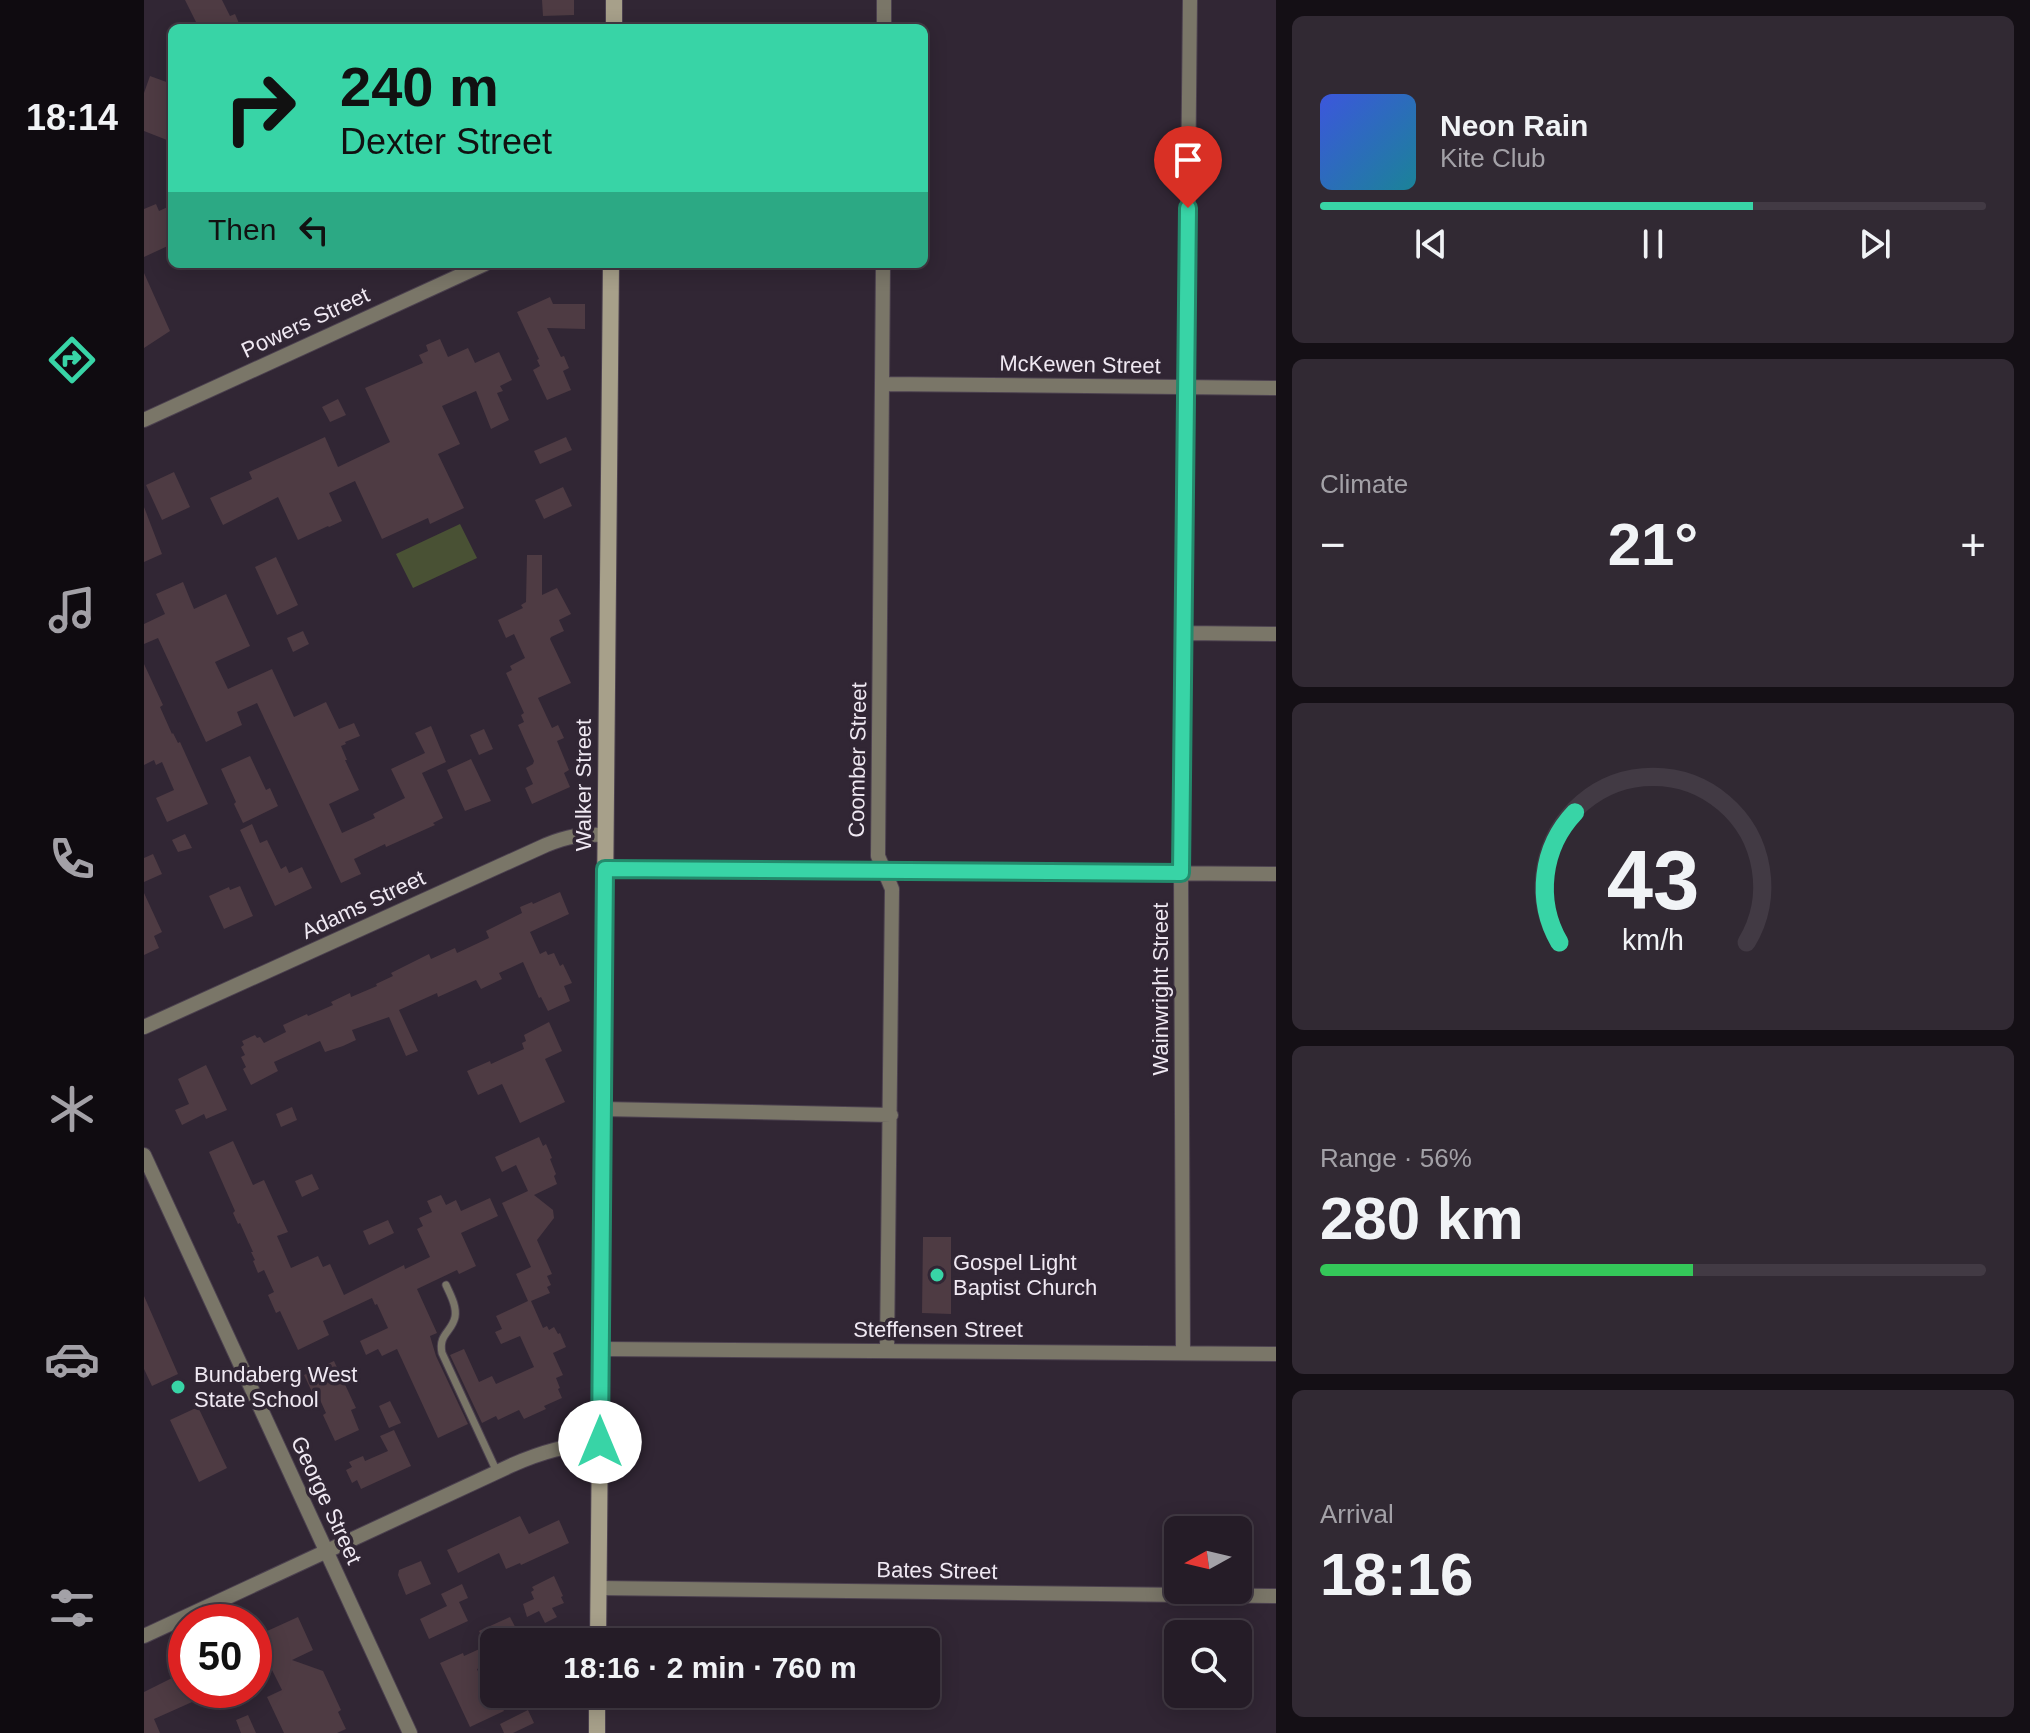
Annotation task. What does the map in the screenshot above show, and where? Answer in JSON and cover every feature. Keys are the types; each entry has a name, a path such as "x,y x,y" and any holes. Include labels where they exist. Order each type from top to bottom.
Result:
{"main road":[{"path":"614,0 614,24"},
{"name":"Walker Street","path":"598,1628 611,268"},
{"path":"597,1708 597,1733"}],"street":[{"path":"884,0 884,24"},
{"name":"Wainwright Street","path":"1183,1353 1181,873 1190,0"},
{"name":"Powers Street","path":"144,420 476,268"},
{"name":"Coomber Street","path":"883,268 878,856 892,889 887,1350"},
{"name":"McKewen Street","path":"883,384 1276,388"},
{"path":"1184,633 1276,634"},
{"name":"Adams Street","path":"144,1027 555,841 578,834 604,835"},
{"path":"605,869 1276,874"},
{"path":"603,1109 891,1115"},
{"name":"George Street","path":"144,1155 410,1733"},
{"name":"Steffensen Street","path":"601,1349 1276,1354"},
{"path":"144,1636 534,1455 567,1446 600,1442"},
{"name":"Bates Street","path":"598,1588 1276,1596"}],"lane":[{"path":"446,1285 455,1315 441,1342 442,1353 497,1472"}],"green space":[{"path":"460,524 477,558 413,588 396,554"}],"building":[{"path":"185,0 222,0 230,16 235,14 239,24 197,24"},
{"path":"542,0 574,0 574,15 543,16"},
{"path":"150,76 168,83 168,140 144,131 144,93"},
{"path":"156,204 159,211 168,207 168,246 144,257 144,209"},
{"path":"144,273 170,331 144,348"},
{"path":"550,297 553,304 585,304 585,329 547,328 569,368 563,371 571,390 547,400 533,370 540,366 539,359 517,312"},
{"path":"440,339 448,357 468,348 475,363 499,352 512,380 500,386 503,391 497,393 509,420 491,429 476,391 442,406 460,444 438,454 464,508 430,524 428,518 382,539 355,481 329,493 342,521 298,540 278,497 223,525 210,498 252,479 249,472 325,437 338,467 390,442 365,388 423,363 419,355 428,351 426,345"},
{"path":"338,399 346,415 330,422 322,407"},
{"path":"566,437 572,450 540,464 534,451"},
{"path":"174,472 190,507 162,520 146,485"},
{"path":"563,487 572,506 544,519 535,500"},
{"path":"144,507 162,554 144,562"},
{"path":"527,555 542,555 542,595 557,588 571,614 559,620 564,631 550,639 571,683 538,698 552,728 558,725 564,738 557,741 569,770 564,773 570,787 532,804 525,788 533,784 526,768 534,761 518,725 524,722 521,715 524,713 506,673 512,670 510,666 525,658 514,634 506,638 498,620 523,608 521,605 526,602"},
{"path":"276,557 298,605 277,615 255,567"},
{"path":"183,582 194,609 226,594 250,646 215,662 228,689 272,669 294,717 326,702 339,729 354,723 360,736 341,746 359,790 329,804 342,833 375,818 373,814 405,798 391,769 425,753 415,733 431,726 446,762 422,773 443,818 433,823 435,825 354,859 361,874 341,883 257,703 237,712 242,725 206,742 158,638 144,644 144,624 165,614 156,594"},
{"path":"303,631 309,644 293,652 287,638"},
{"path":"144,664 163,705 160,707 172,734 180,742 208,804 167,822 156,798 174,790 162,762 156,765 154,760 144,765"},
{"path":"484,729 493,749 479,755 470,735"},
{"path":"250,756 266,790 270,788 278,806 243,823 221,769"},
{"path":"471,759 491,801 465,811 447,770"},
{"path":"252,824 260,843 267,840 281,869 286,866 289,873 302,867 312,888 275,906 240,830"},
{"path":"185,834 192,848 178,852 172,840"},
{"path":"153,854 162,874 144,882 144,858"},
{"path":"240,886 253,916 224,929 209,896 229,887 230,890"},
{"path":"560,892 569,914 530,932 540,954 546,951 548,955 554,953 560,966 563,964 572,983 564,986 570,1001 548,1011 523,962 499,973 502,979 481,989 476,980 399,1010 418,1051 406,1056 389,1017 352,1030 356,1040 343,1046 325,1052 320,1041 274,1062 278,1071 251,1085 243,1069 246,1067 241,1057 245,1055 242,1041 255,1035 264,1043 286,1032 283,1025 333,1005 331,1002 350,993 351,997 377,986 393,976 391,973 429,954 431,959 455,948 457,953 489,938 486,931 522,913 520,907"},
{"path":"144,893 162,932 154,936 159,948 144,955"},
{"path":"549,1022 562,1051 545,1059 565,1102 520,1123 502,1084 478,1095 467,1071 524,1049 524,1035"},
{"path":"206,1065 227,1110 206,1119 204,1114 182,1125 175,1110 189,1104 178,1079"},
{"path":"292,1107 297,1120 281,1127 276,1114"},
{"path":"539,1137 552,1158 557,1184 534,1195 553,1210 554,1218 537,1240 552,1274 547,1276 550,1293 531,1301 543,1328 547,1326 549,1330 554,1327 566,1347 553,1353 563,1375 556,1378 562,1398 524,1419 519,1410 498,1420 496,1416 482,1423 450,1355 464,1349 479,1382 492,1376 496,1384 534,1367 520,1336 501,1344 495,1332 502,1329 496,1316 528,1301 516,1274 531,1267 502,1203 528,1191 516,1165 502,1172 495,1157"},
{"path":"233,1141 253,1185 264,1180 288,1232 277,1236 291,1268 318,1256 323,1267 330,1264 344,1295 404,1265 405,1269 430,1257 417,1229 423,1226 419,1218 432,1212 427,1201 441,1195 446,1205 456,1200 461,1211 490,1198 498,1216 461,1233 476,1266 459,1274 457,1270 417,1289 437,1333 430,1336 436,1356 468,1424 438,1438 397,1349 382,1356 378,1349 366,1355 360,1341 388,1328 372,1298 323,1321 329,1335 298,1350 280,1311 276,1313 268,1295 274,1292 264,1270 258,1273 253,1252 233,1213 235,1211 209,1152"},
{"path":"312,1174 319,1189 302,1197 295,1181"},
{"path":"388,1220 394,1233 369,1245 363,1231"},
{"name":"Gospel Light Baptist Church","path":"923,1237 951,1237 951,1314 922,1313"},
{"path":"144,1296 178,1374 152,1386 144,1369"},
{"path":"334,1361 356,1408 351,1410 359,1430 335,1441 316,1391 312,1392 304,1375"},
{"path":"390,1401 401,1423 389,1428 379,1406"},
{"path":"198,1407 227,1468 199,1482 170,1420"},
{"path":"394,1430 411,1466 361,1489 357,1480 352,1483 346,1470 352,1467 349,1462 363,1456 365,1461 388,1451 380,1436"},
{"path":"520,1516 529,1534 559,1520 569,1543 521,1565 506,1569 499,1553 458,1573 447,1550"},
{"path":"421,1561 431,1584 406,1595 399,1570"},
{"path":"554,1576 564,1603 552,1608 557,1617 545,1623 539,1611 527,1617 523,1604 534,1599 532,1587"},
{"path":"462,1584 468,1598 459,1602 468,1621 429,1639 420,1619 447,1606 441,1594"},
{"path":"298,1617 313,1650 292,1660 323,1671 346,1729 337,1733 284,1733 272,1708 272,1695 282,1690 272,1670 272,1629"},
{"path":"510,1617 516,1628 486,1628"},
{"path":"480,1649 480,1668 477,1669 480,1676 480,1708 502,1708 504,1711 470,1727 440,1663 463,1653 464,1656"},
{"path":"168,1680 168,1708 179,1708 154,1719 160,1733 144,1733 144,1692"},
{"path":"528,1710 534,1723 513,1733 504,1733 500,1724"},
{"path":"248,1715 256,1733 241,1733 236,1720"}],"place":[{"name":"Gospel Light Baptist Church","path":"937,1275"},
{"name":"Bundaberg West State School","path":"178,1387"}],"route":[{"path":"600,1442 605,869 1181,873 1188,208"}]}
